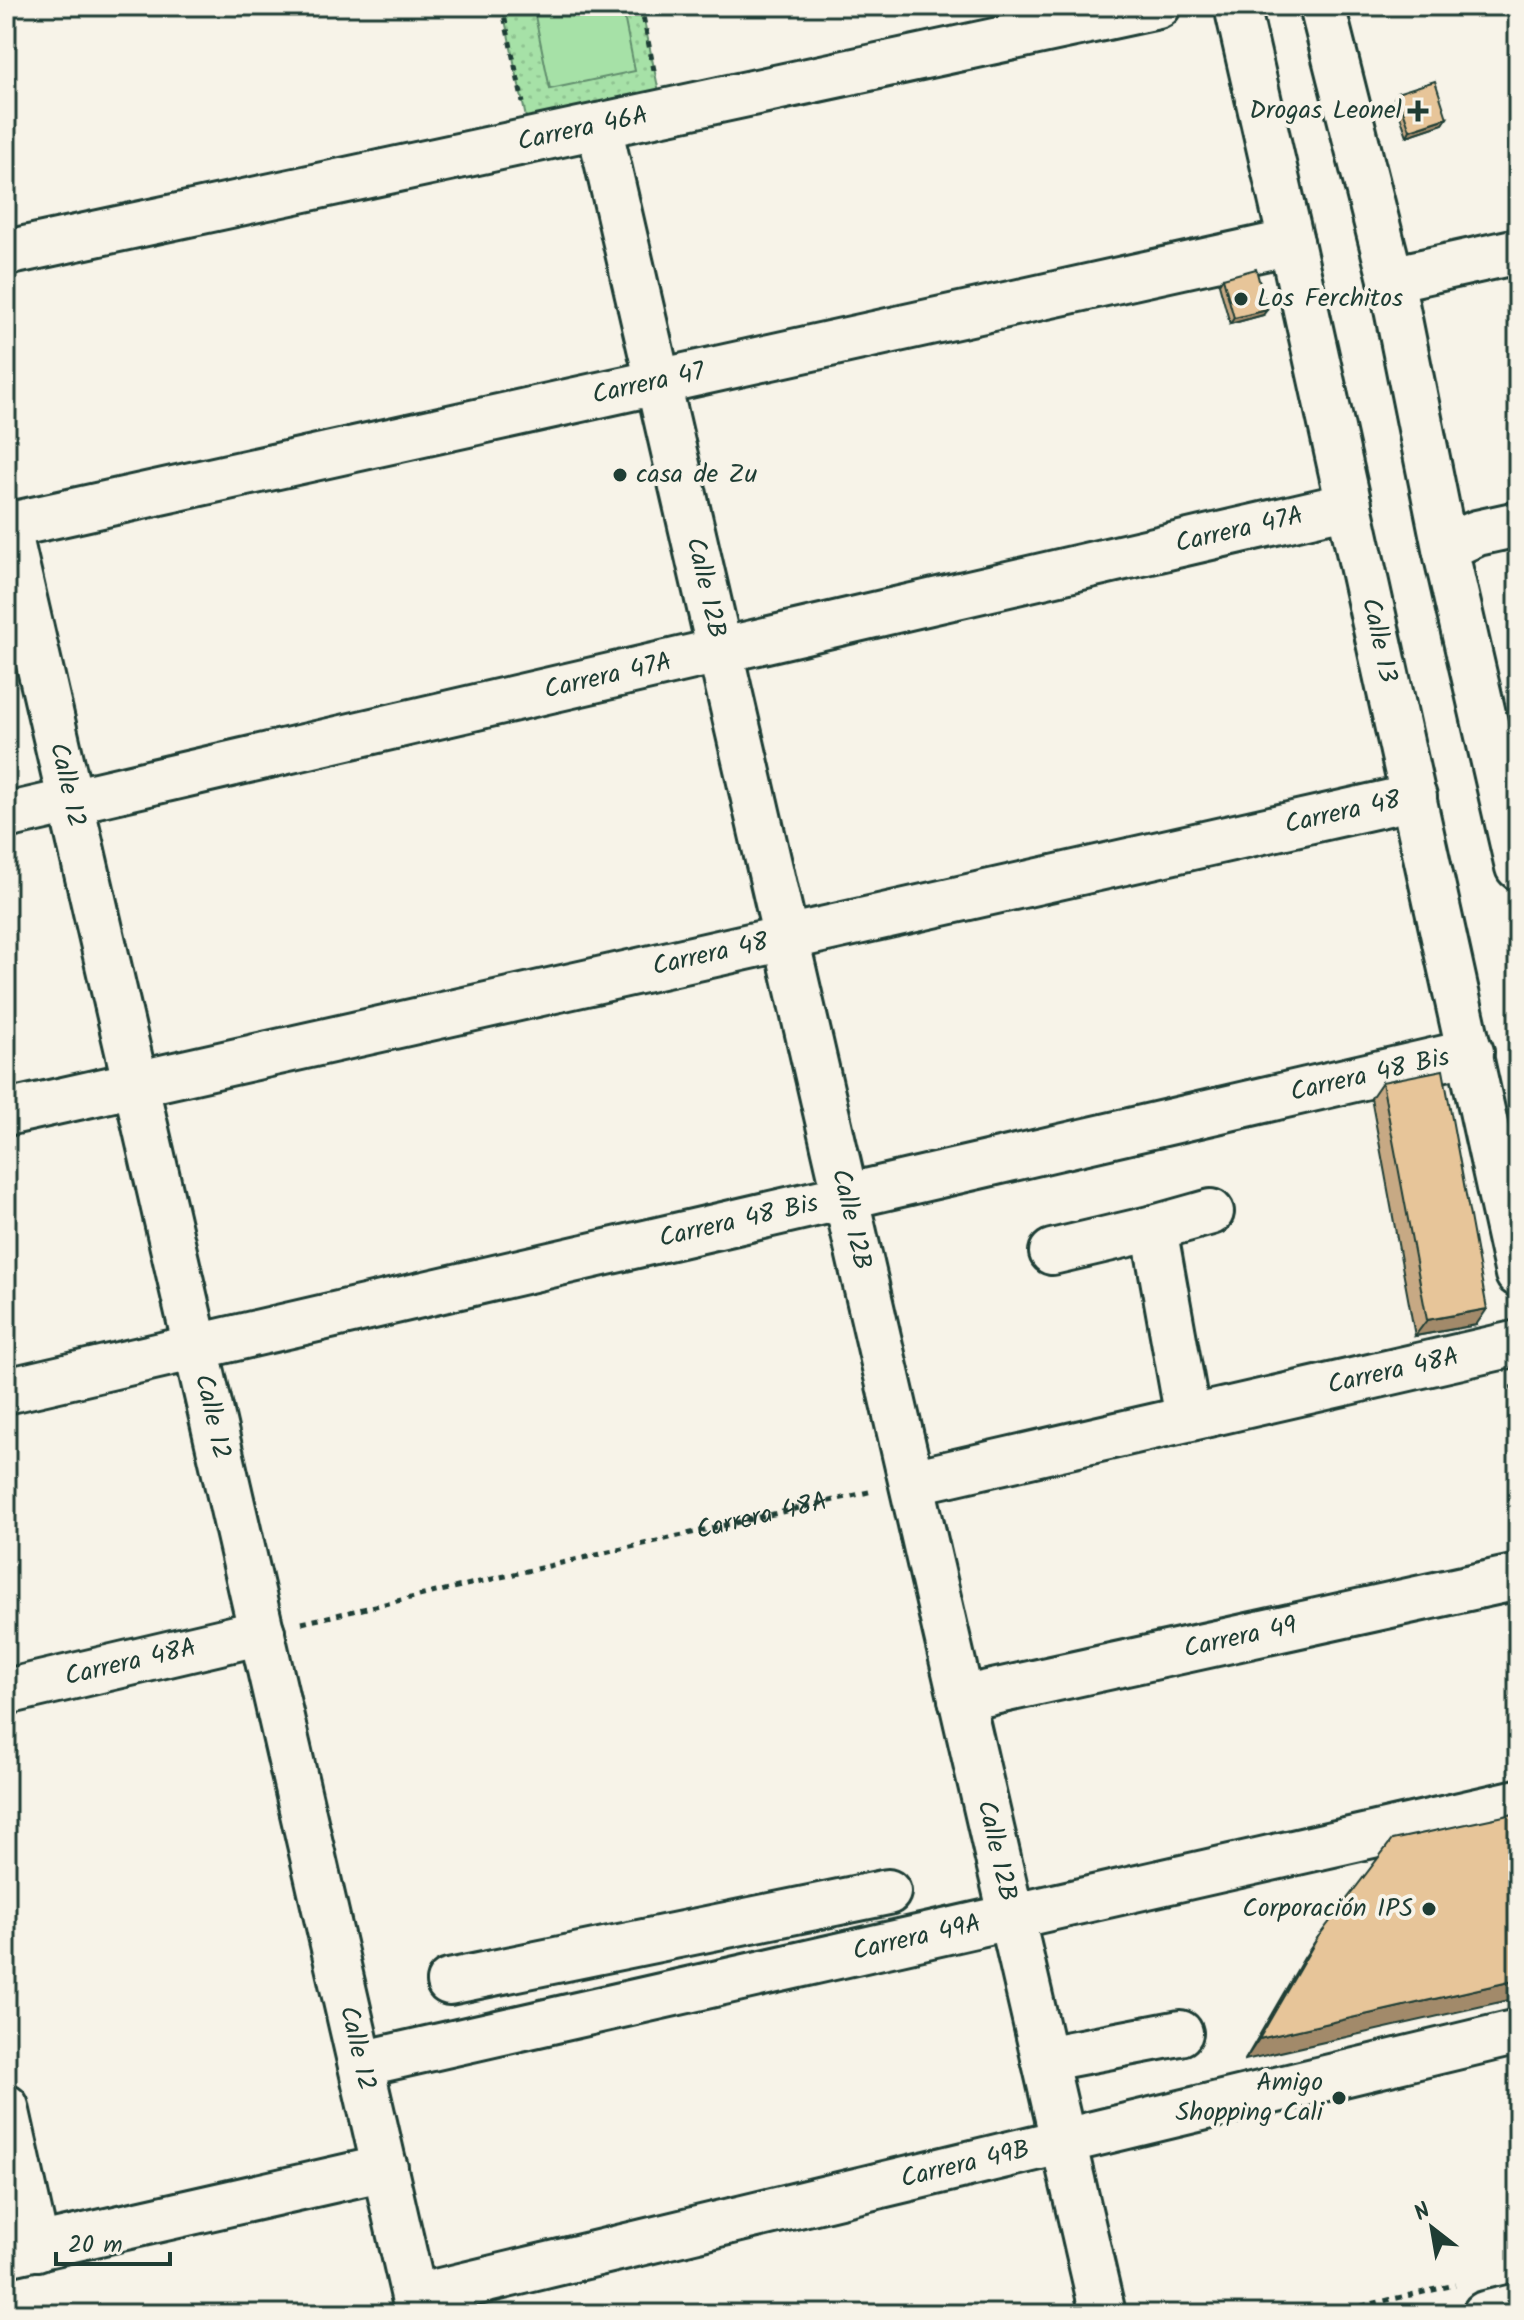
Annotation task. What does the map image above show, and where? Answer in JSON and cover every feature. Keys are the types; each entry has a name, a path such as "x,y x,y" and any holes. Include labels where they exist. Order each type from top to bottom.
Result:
{"street":[{"name":"Carrera 46A","path":"6,253 1158,6"},
{"name":"Calle 13","path":"1237,6 1518,1274"},
{"path":"1322,6 1391,279 1445,548 1515,839"},
{"name":"Calle 12B","path":"599,126 1103,2314"},
{"name":"Carrera 47","path":"6,524 1291,242"},
{"path":"1391,279 1518,251"},
{"name":"Carrera 47A","path":"6,816 1349,505"},
{"name":"Calle 12","path":"6,524 416,2306"},
{"path":"1445,548 1477,533 1518,524"},
{"name":"Carrera 48","path":"6,1113 1414,797"},
{"name":"Carrera 48 Bis","path":"6,1391 1471,1052"},
{"path":"1052,1252 1211,1212"},
{"path":"1154,1228 1188,1418"},
{"name":"Carrera 48A","path":"912,1482 1518,1343"},
{"name":"Carrera 49","path":"961,1699 1518,1577"},
{"name":"Carrera 48A","path":"6,1692 262,1632"},
{"name":"Carrera 49A","path":"361,2064 1518,1802"},
{"path":"449,1982 888,1892"},
{"path":"661,1940 672,1994"},
{"name":"Carrera 49B","path":"416,2306 1064,2141 1518,2032"},
{"path":"1044,2059 1180,2033"},
{"path":"6,2107 21,2251 385,2168"},
{"path":"1472,2299 1518,2306"}],"path":[{"path":"502,6 531,141"},
{"path":"641,6 663,111"},
{"name":"Carrera 48A","path":"262,1632 912,1482"},
{"path":"1326,2314 1472,2299"}],"green space":[{"path":"502,6 641,6 663,111 531,141"},
{"path":"533,6 622,6 635,71 550,89"}],"building":[{"name":"Drogas Leonel","path":"1435,81 1447,118 1410,130 1397,93"},
{"name":"Los Ferchitos","path":"1256,269 1267,310 1234,318 1223,278"},
{"path":"1443,1070 1487,1309 1427,1320 1382,1082"},
{"name":"Corporación IPS","path":"1518,1813 1518,1980 1259,2039 1318,1937 1392,1840"}],"place":[{"name":"Drogas Leonel","path":"1418,111"},
{"name":"Los Ferchitos","path":"1241,299"},
{"name":"casa de Zu","path":"620,475"},
{"name":"Corporación IPS","path":"1429,1909"},
{"name":"Amigo Shopping Cali","path":"1339,2098"}]}
